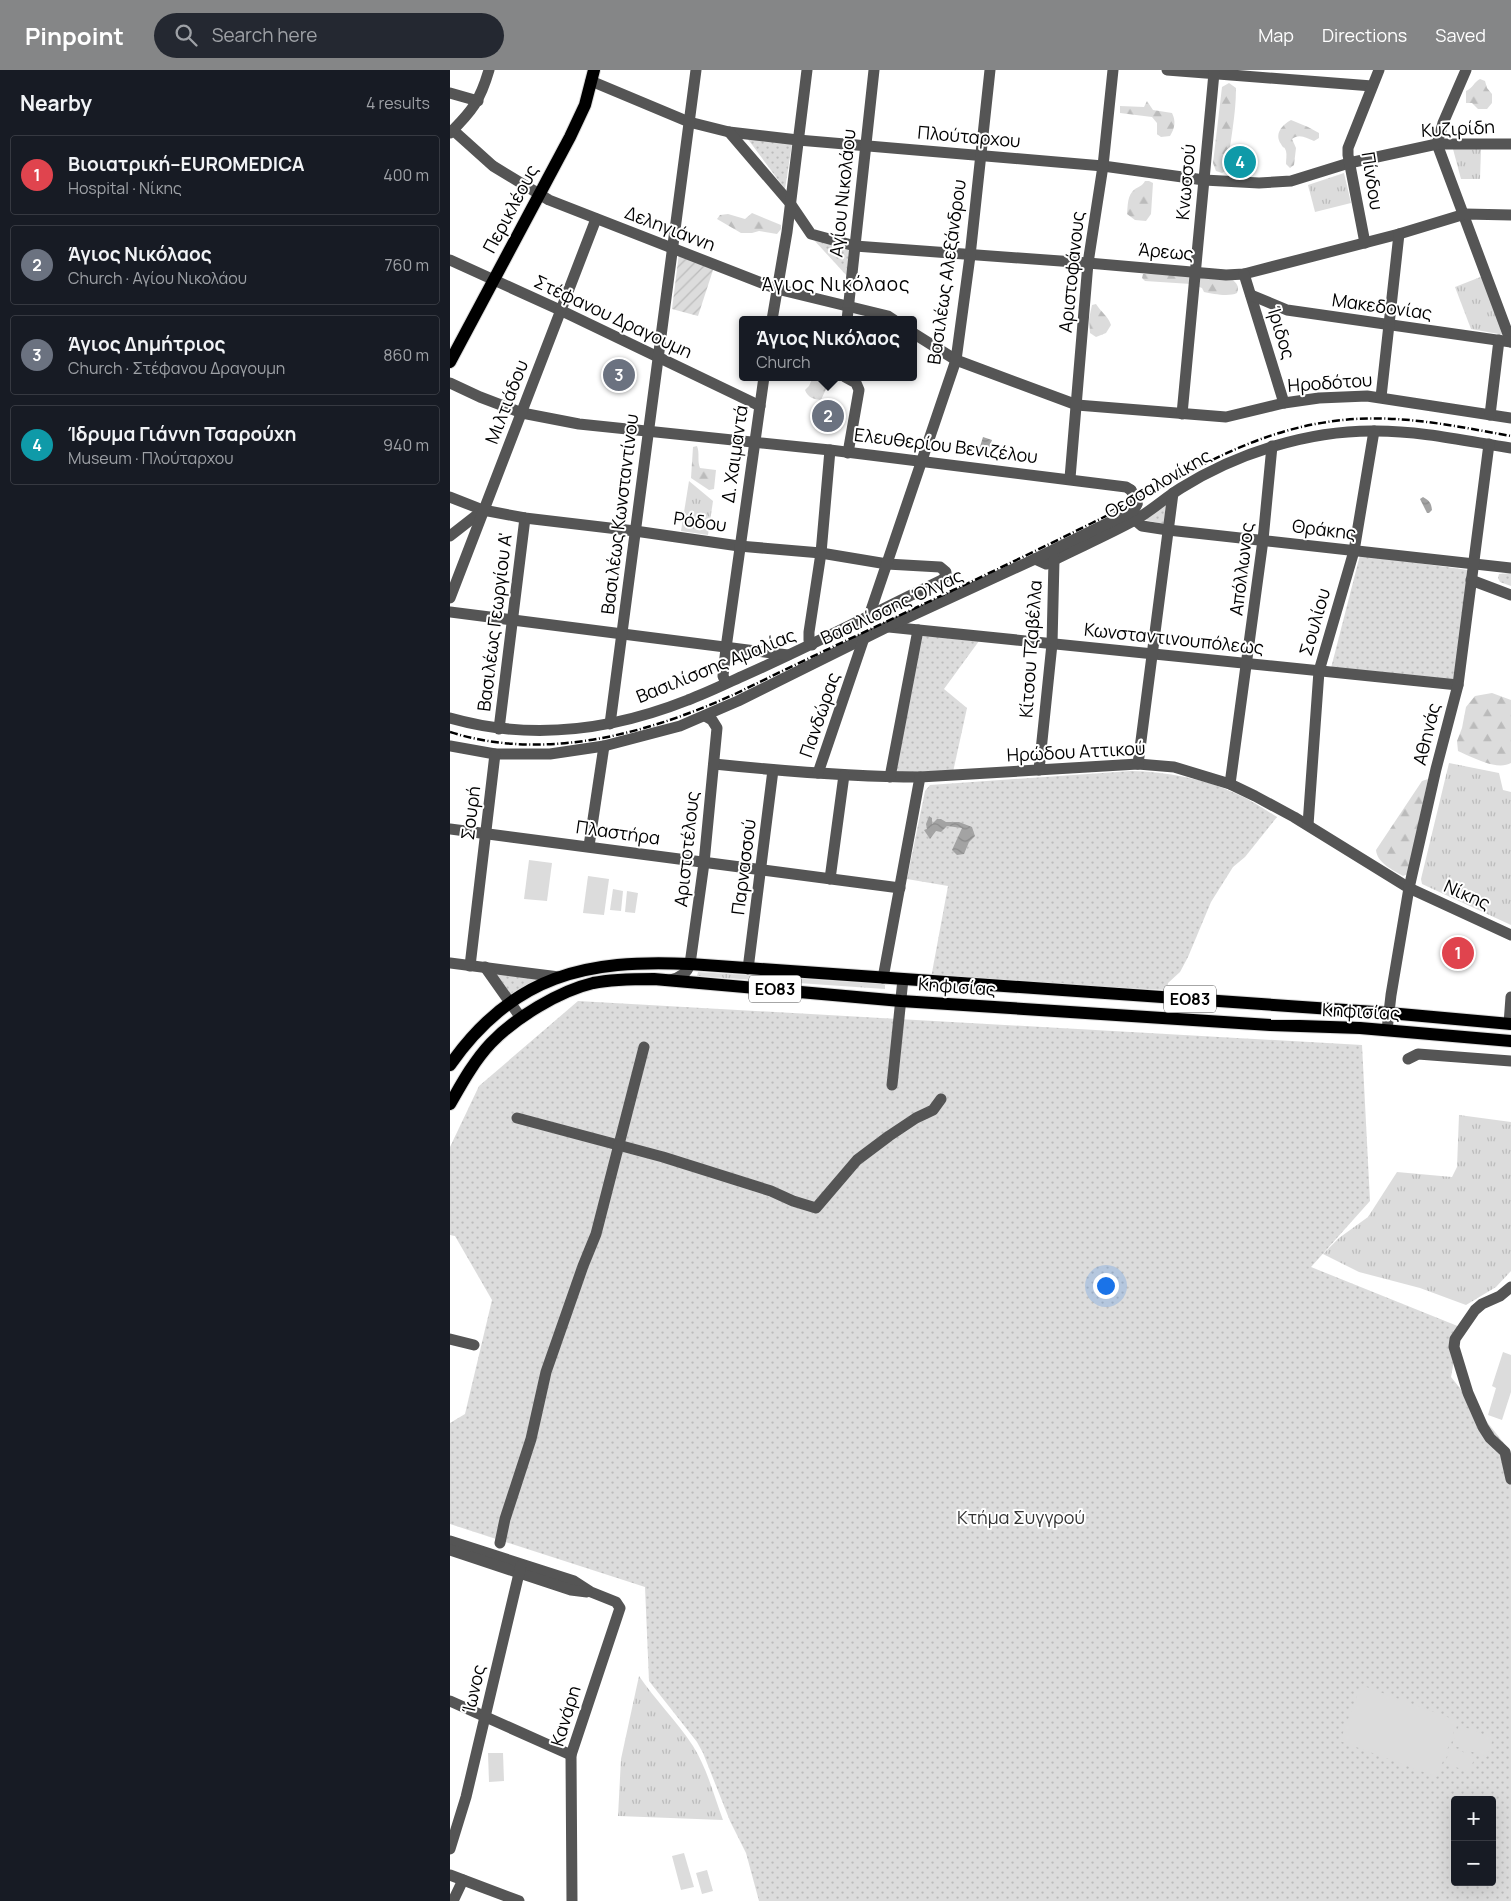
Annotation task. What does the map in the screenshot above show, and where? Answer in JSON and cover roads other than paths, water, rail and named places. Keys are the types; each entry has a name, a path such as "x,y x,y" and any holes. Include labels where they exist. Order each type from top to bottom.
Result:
{"main road":[{"name":"Περικλέους","path":"450,362 570,138 582,112 593,76"},
{"name":"Κηφισίας","path":"451,1062 475,1031 509,1002 559,977 583,969 626,964 690,964 1389,1013 1510,1024"},
{"name":"Κηφισίας","path":"450,1104 481,1055 499,1036 521,1018 548,1002 592,984 640,979 670,980 901,1001 1260,1024 1388,1030 1511,1041"}],"street":[{"path":"452,132 478,101 489,70"},
{"name":"Βασιλέως Κωνσταντίνου","path":"610,724 696,70"},
{"path":"773,316 787,232 807,70"},
{"name":"Αγίου Νικολάου","path":"848,316 874,70"},
{"name":"Βασιλέως Αλεξάνδρου","path":"869,616 956,360 970,256 990,70"},
{"name":"Αριστοφάνους","path":"1070,478 1088,263 1103,166 1113,70"},
{"path":"1167,70 1286,74 1372,86"},
{"name":"Πίνδου","path":"1365,243 1349,163 1348,148 1379,70"},
{"path":"1466,70 1443,123 1437,144 1511,342"},
{"name":"Κνωσσού","path":"1182,414 1204,180 1220,72"},
{"name":"Πλούταρχου","path":"593,76 689,122 730,132 798,140 1103,166 1204,180 1259,183 1292,181 1349,163"},
{"path":"450,93 478,101"},
{"name":"Δεληγιάννη","path":"452,132 493,166 539,195 777,289 888,316"},
{"path":"730,132 790,203 811,234"},
{"name":"Κυζιρίδη","path":"1349,163 1437,144 1511,144"},
{"name":"Άρεως","path":"787,232 811,234 856,246 1226,275 1244,274 1365,243 1464,214 1511,216"},
{"name":"Μιλτιάδου","path":"450,598 596,219"},
{"path":"1381,397 1400,234"},
{"name":"Στέφανου Δραγουμη","path":"450,260 560,310 760,406"},
{"name":"Ίριδος","path":"1244,274 1284,403"},
{"name":"Μακεδονίας","path":"1251,295 1287,310 1511,342"},
{"path":"917,335 956,360 1077,406 1182,414"},
{"path":"1490,415 1498,340"},
{"name":"Δ. Χαιμαντά","path":"726,683 723,676 726,648 763,381"},
{"path":"848,453 859,390 856,383 852,381"},
{"name":"Ελευθερίου Βενιζέλου","path":"450,383 522,413 579,424 830,450 1070,478 1126,487 1131,490 1137,504"},
{"name":"Ηροδότου","path":"1182,414 1226,417 1284,403 1354,396 1381,397 1511,418"},
{"name":"Θεσσαλονίκης","path":"1035,559 1046,564 1135,520 1173,493 1211,472 1272,446 1347,432 1374,431 1418,433 1511,448"},
{"name":"Σουλίου","path":"1308,825 1319,671 1354,551 1374,431"},
{"name":"Αθηνάς","path":"1388,1030 1409,888 1436,769 1458,685 1472,564 1489,444"},
{"name":"Απόλλωνος","path":"1230,784 1264,540 1272,446"},
{"path":"812,645 809,640 809,632 821,553 830,450"},
{"path":"1138,764 1173,493"},
{"name":"Ρόδου","path":"450,497 483,510 525,518 739,546 821,553 887,564 940,567 946,572"},
{"name":"Βασιλίσσης Όλγας","path":"450,746 495,754 550,754 604,746 657,733 705,716 887,627 1035,559 1134,510 1137,504"},
{"path":"450,536 483,510"},
{"name":"Βασιλέως Γεωργίου Α'","path":"499,729 525,518"},
{"name":"Θράκης","path":"1135,520 1142,526 1168,530 1511,568"},
{"name":"Κίτσου Τζαβέλλα","path":"1039,770 1052,644 1054,560"},
{"name":"Βασιλίσσης Αμαλίας","path":"450,718 473,725 499,729 550,731 610,724 688,700 790,656 942,580 946,576 946,572"},
{"path":"1471,580 1511,594"},
{"path":"450,612 790,656"},
{"name":"Κωνσταντινουπόλεως","path":"887,627 1458,685"},
{"path":"890,777 918,630"},
{"name":"Πανδώρας","path":"818,774 864,638"},
{"name":"Αριστοτέλους","path":"690,964 704,862 717,728 712,720 705,716"},
{"path":"589,846 604,746"},
{"name":"Σουρή","path":"470,966 495,754"},
{"name":"Ηρώδου Αττικού","path":"714,764 818,774 890,777 920,777 1138,764 1174,767 1230,784 1255,796 1308,825 1409,888"},
{"name":"Παρνασσού","path":"748,969 773,770"},
{"path":"830,879 844,775"},
{"path":"883,978 920,777"},
{"name":"Πλαστήρα","path":"450,829 486,832 900,888"},
{"name":"Νίκης","path":"1409,888 1511,934"},
{"path":"450,963 559,977"},
{"path":"670,980 682,976 689,969 690,964"},
{"path":"486,967 521,1018"},
{"path":"892,1085 903,979"},
{"path":"1510,1024 1511,997"},
{"path":"500,1543 505,1520 531,1439 546,1372 593,1242 644,1047"},
{"path":"1408,1059 1418,1054 1511,1061"},
{"path":"516,1118 663,1157 771,1191 793,1201 816,1208 858,1160 916,1118 934,1110 942,1099"},
{"path":"1511,1287 1500,1296 1482,1304 1475,1310 1455,1339 1454,1347 1468,1393 1485,1432 1505,1452 1511,1480"},
{"path":"450,1339 474,1345"},
{"path":"450,1541 520,1569"},
{"path":"450,1550 520,1569"},
{"name":"Κανάρη","path":"520,1569 574,1581 591,1592 612,1600 618,1605 619,1612 571,1755 572,1901"},
{"name":"Ίωνος","path":"450,1849 466,1797 520,1569"},
{"path":"450,1702 571,1755"},
{"path":"450,1875 502,1898 519,1901"},
{"path":"453,1901 463,1880"}],"water":[{"path":"983,437 992,440 986,456 978,453"},
{"path":"1423,497 1431,504 1432,510 1429,513 1427,513 1420,499"},
{"path":"929,816 932,818 932,824 937,819 941,819 946,822 959,822 972,827 975,836 969,842 964,854 957,855 952,850 962,828 947,826 941,832 936,831 930,839 924,830 927,829 926,824"}],"railway":[{"path":"450,732 486,741 522,744 559,744 631,732 667,721 735,694 1003,566 1092,523 1206,463 1264,438 1295,429 1327,422 1374,418 1443,424 1511,436"}],"place":[{"name":"Ίδρυμα Γιάννη Τσαρούχη","path":"1240,162"},
{"name":"Άγιος Δημήτριος","path":"619,375"},
{"name":"Άγιος Νικόλαος","path":"828,416"},
{"name":"Βιοιατρική--EUROMEDICA","path":"1458,953"}],"district":[{"name":"Άγιος Νικόλαος","path":"836,284"}],"park label":[{"name":"Κτήμα Συγγρού","path":"1021,1518"}]}
